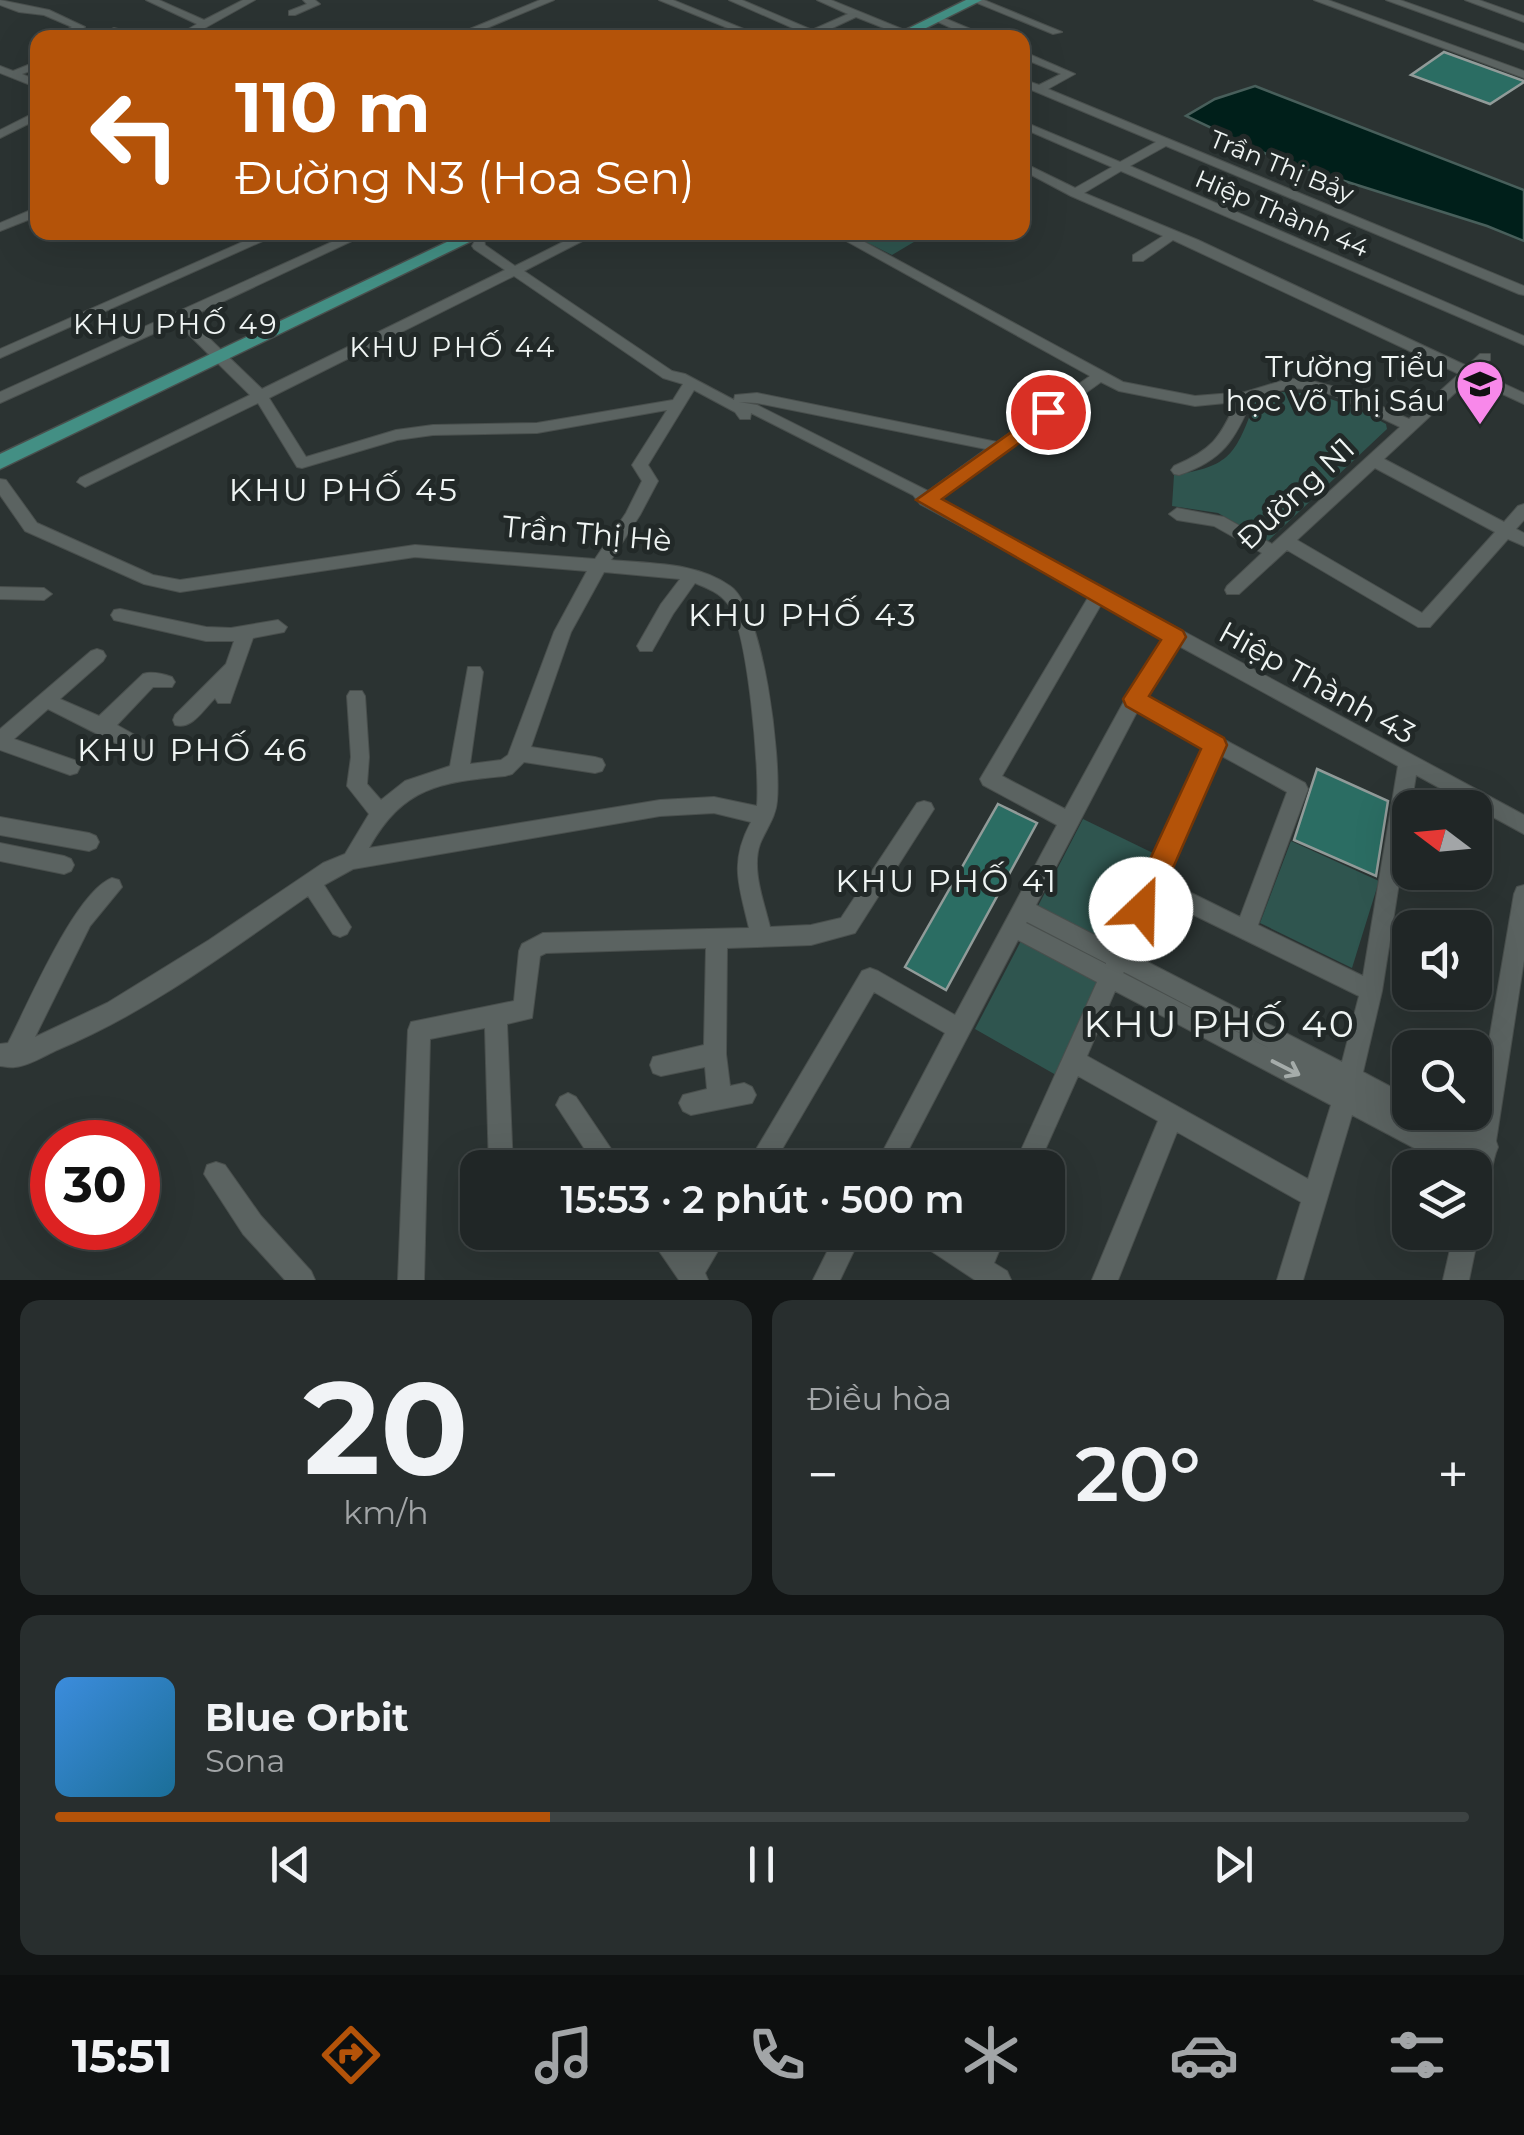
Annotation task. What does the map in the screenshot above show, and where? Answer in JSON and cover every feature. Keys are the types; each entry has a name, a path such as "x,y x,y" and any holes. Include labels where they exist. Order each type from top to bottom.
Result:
{"main road":[{"path":"917,30 975,0"},
{"path":"0,462 467,240"}],"street":[{"path":"151,0 208,30"},
{"path":"193,30 250,0"},
{"path":"292,13 316,3 308,0"},
{"path":"474,30 549,0"},
{"path":"664,0 733,30"},
{"path":"734,0 796,30"},
{"path":"822,0 894,30"},
{"path":"975,0 1057,32"},
{"path":"1319,0 1524,76"},
{"path":"1344,9 1358,0"},
{"path":"1392,0 1524,47"},
{"path":"1470,0 1524,19"},
{"path":"0,2 19,10 46,12 86,30"},
{"path":"821,30 857,13"},
{"path":"937,18 965,30"},
{"path":"1030,57 1070,74 1040,89"},
{"path":"0,88 12,75"},
{"name":"Trần Thị Bảy","path":"1030,85 1524,291"},
{"path":"0,135 30,118"},
{"name":"Hiệp Thành 44","path":"1030,128 1524,341"},
{"path":"1075,193 1164,142"},
{"path":"1030,170 1264,274 1524,399"},
{"path":"0,228 30,215"},
{"path":"1138,258 1172,235"},
{"path":"0,354 260,240"},
{"path":"0,398 347,240"},
{"name":"Hiệp Thành 43","path":"476,240 478,246 521,270 668,376 685,380 740,409 745,416 926,500 1524,825"},
{"path":"85,482 579,240"},
{"path":"851,240 976,306 1097,378 1173,400 1220,400 1273,386 1304,384 1338,392 1410,426"},
{"path":"179,317 261,397 302,463 396,435 433,430 537,428 676,404"},
{"name":"Đường N1","path":"1233,590 1485,357"},
{"path":"926,500 1097,378"},
{"path":"352,860 380,814 414,782 459,772 505,768 519,753 570,616 598,565 638,508 650,481 640,465 676,404 685,380"},
{"path":"1179,470 1213,456 1224,445 1246,396"},
{"name":"Hiệp Thành 43","path":"720,398 757,398 999,447"},
{"path":"1373,460 1524,540"},
{"name":"Trần Thị Hè","path":"0,484 31,527 139,576 180,586 415,551 692,574 737,602 748,624 754,651 768,805 746,860 762,937"},
{"path":"1176,514 1218,522 1279,547 1424,622 1524,510"},
{"path":"646,646 692,574"},
{"path":"0,593 44,594"},
{"path":"1070,821 990,779 1100,593"},
{"path":"120,616 206,634 278,626"},
{"path":"224,698 246,632"},
{"path":"896,1150 1134,699 1175,637"},
{"path":"70,768 0,741 96,656"},
{"path":"182,720 234,669"},
{"path":"459,772 474,672"},
{"path":"98,724 108,722 149,679 166,682"},
{"path":"356,696 360,757 357,786 380,814"},
{"path":"1134,699 1298,789 1246,930"},
{"path":"45,700 142,748"},
{"path":"1033,1150 1215,745"},
{"path":"519,753 596,764"},
{"path":"1290,1280 1347,1088 1371,991 1408,764"},
{"path":"6,1056 56,1040 191,965 311,882 352,860 660,808 714,805 762,816"},
{"path":"411,1280 419,1030 524,1010 530,951 544,942 812,935 848,926 924,809"},
{"path":"0,826 89,842"},
{"path":"0,852 64,865"},
{"path":"311,882 340,927"},
{"path":"1152,884 1371,991"},
{"path":"6,1056 84,919 112,887"},
{"path":"1484,1150 1524,894"},
{"path":"1018,918 1467,1150"},
{"path":"717,939 715,1054 720,1099"},
{"path":"768,1150 870,978 960,1028"},
{"path":"496,1016 500,1150"},
{"path":"660,1064 715,1054"},
{"path":"1073,1061 1315,1196"},
{"path":"1347,1088 1392,1102"},
{"path":"691,1103 744,1095"},
{"path":"568,1104 600,1150"},
{"path":"1105,1280 1172,1116"},
{"path":"1443,1130 1472,1150"},
{"path":"216,1174 252,1225 302,1280"},
{"path":"672,1250 693,1277 707,1250"},
{"path":"826,1280 842,1250"},
{"path":"952,1250 989,1274"},
{"path":"1456,1280 1463,1250"}],"shaded area":[{"path":"1255,86 1524,190 1524,241 1281,161 1186,116 1215,99"},
{"path":"862,240 917,240 892,255"},
{"path":"1280,392 1335,400 1386,424 1387,429 1268,541 1218,513 1172,506 1174,475 1208,467 1228,455 1236,446 1255,402"},
{"path":"1083,819 1155,854 1113,947 1037,908"},
{"path":"1291,841 1379,881 1352,968 1260,923"},
{"path":"1022,939 1099,980 1056,1075 975,1029"}],"building":[{"path":"1444,52 1524,82 1490,104 1411,75"},
{"path":"1317,769 1388,801 1376,876 1294,840"},
{"path":"998,804 1037,823 946,990 905,967"}],"place":[{"name":"Trường Tiểu học Võ Thị Sáu","path":"1480,426"}],"district":[{"name":"KHU PHỐ 49","path":"176,324"},
{"name":"KHU PHỐ 44","path":"453,347"},
{"name":"KHU PHỐ 45","path":"344,490"},
{"name":"KHU PHỐ 43","path":"803,615"},
{"name":"KHU PHỐ 46","path":"193,750"},
{"name":"KHU PHỐ 41","path":"947,881"},
{"name":"KHU PHỐ 40","path":"1220,1024"}],"route":[{"path":"1048,412 926,500 1175,637 1134,699 1215,745 1141,909"}]}
